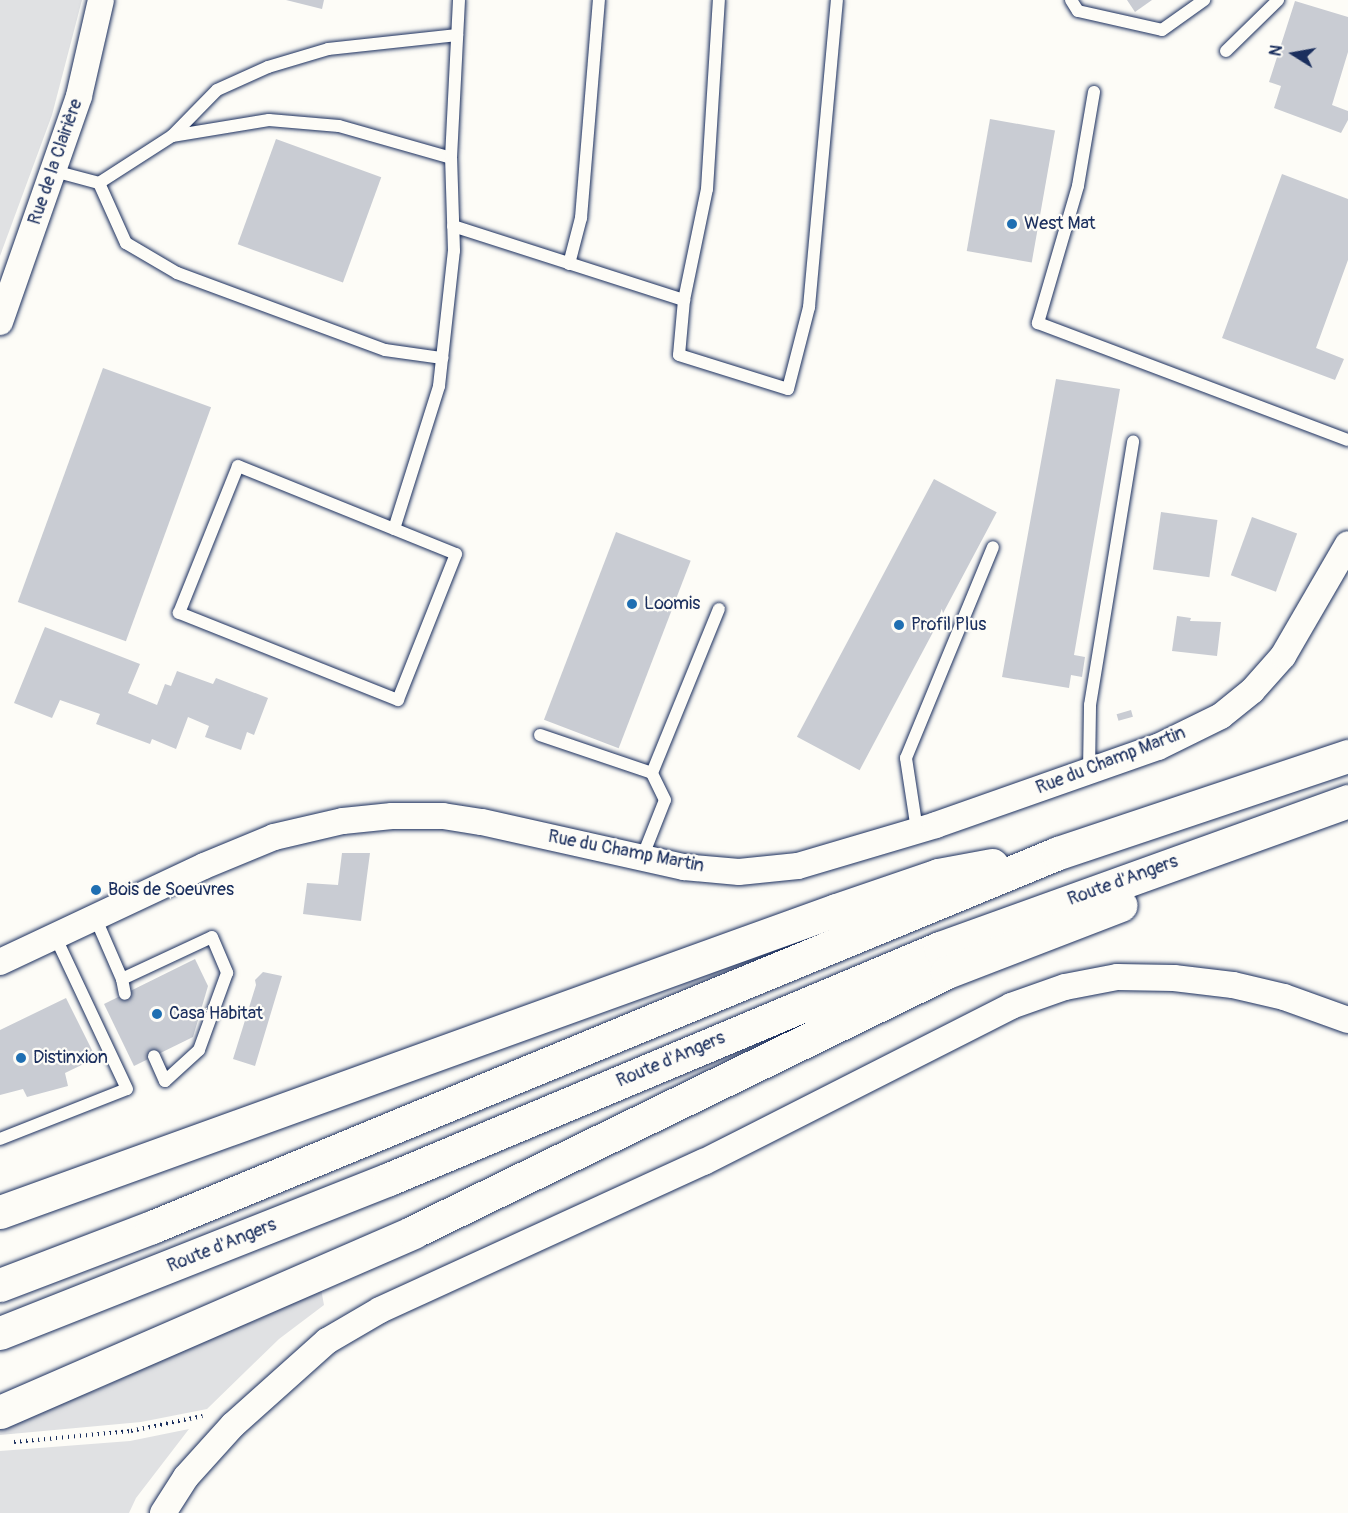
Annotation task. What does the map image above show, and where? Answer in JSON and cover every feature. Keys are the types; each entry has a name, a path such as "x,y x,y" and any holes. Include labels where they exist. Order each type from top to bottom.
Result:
{"highway":[{"path":"0,1285 152,1227 1058,853 1348,756"},
{"name":"Route d'Angers","path":"0,1334 378,1184 940,948 1348,801"},
{"path":"0,1412 413,1232 947,972 1197,876 1288,821"},
{"path":"0,1212 515,1024 938,875 1058,853"}],"street":[{"name":"Rue de la Clairière","path":"0,321 79,96 101,0"},
{"name":"Rue du Champ Martin","path":"0,962 204,866 274,837 343,821 392,816 443,816 482,822 684,867 739,872 798,866 917,831 1089,773 1158,747 1221,716 1252,691 1283,656 1348,544"},
{"path":"163,1513 186,1477 233,1425 327,1341 380,1310 704,1161 1011,1006 1065,987 1117,977 1174,978 1233,985 1284,997 1348,1020"}],"lane":[{"path":"394,529 439,386 454,251 451,158 459,0"},
{"path":"569,264 581,218 599,0"},
{"path":"719,0 707,189 684,300 679,355 788,389 809,307 837,0"},
{"path":"1071,0 1078,11 1162,30 1204,0"},
{"path":"1226,51 1278,0"},
{"path":"54,171 99,183 172,136 217,90 268,67 328,49 457,35"},
{"path":"1094,92 1078,186 1038,323 1348,440"},
{"path":"172,136 269,120 339,126 451,158"},
{"path":"99,183 126,243 177,273 385,350 442,358"},
{"path":"453,226 684,300"},
{"path":"1089,773 1090,705 1133,441"},
{"path":"238,466 394,529 456,554 398,700 179,613 238,466"},
{"path":"917,831 906,758 993,547"},
{"path":"652,773 719,609"},
{"path":"540,735 652,773 665,800 642,858"},
{"path":"95,917 122,979 125,994"},
{"path":"0,1139 127,1089 55,936"},
{"path":"122,979 212,937 227,973 199,1050 165,1081 154,1056"}],"shaded area":[{"path":"0,0 82,0 52,115 0,256"},
{"path":"321,1289 324,1305 279,1339 207,1409 141,1422 0,1435 0,1428 46,1406 97,1390 151,1364 174,1349 257,1320"},
{"path":"189,1429 136,1498 129,1513 0,1513 0,1451 130,1441"}],"building":[{"path":"286,0 324,0 322,9"},
{"path":"1127,0 1152,0 1135,12"},
{"path":"1295,1 1348,17 1348,52 1332,105 1348,111 1348,120 1341,133 1274,108 1281,86 1269,82"},
{"path":"990,119 1055,130 1032,262 967,251"},
{"path":"276,139 381,177 343,283 238,244"},
{"path":"1282,174 1348,199 1348,260 1316,348 1344,359 1335,380 1222,338"},
{"path":"103,368 211,407 126,641 18,602"},
{"path":"1056,379 1120,389 1074,655 1085,657 1082,677 1071,675 1069,688 1002,677"},
{"name":"Profil Plus","path":"934,479 997,512 860,770 797,737"},
{"path":"1161,512 1217,520 1209,577 1153,569"},
{"path":"1252,517 1297,533 1276,592 1231,575"},
{"name":"Loomis","path":"616,532 691,561 619,748 544,720"},
{"path":"1177,616 1191,618 1190,621 1221,622 1217,656 1172,651"},
{"path":"45,627 140,664 128,693 157,705 165,684 171,686 177,671 213,684 216,678 268,698 254,735 247,732 241,750 205,737 209,726 188,717 176,749 152,739 150,744 96,724 100,714 60,700 52,718 14,703"},
{"path":"1131,710 1133,717 1119,721 1117,714"},
{"path":"342,853 370,853 361,921 303,914 307,883 338,885"},
{"path":"195,959 208,986 193,1037 134,1066 104,1004"},
{"path":"263,972 282,976 255,1066 233,1059 256,985 255,980"},
{"path":"66,998 96,1058 65,1073 68,1086 27,1097 23,1089 0,1095 0,1030"}],"place":[{"name":"West Mat","path":"1012,224"},
{"name":"Loomis","path":"632,604"},
{"name":"Profil Plus","path":"899,625"},
{"name":"Bois de Soeuvres","path":"96,890"},
{"name":"Casa Habitat","path":"157,1014"},
{"name":"Distinxion","path":"21,1058"}]}
